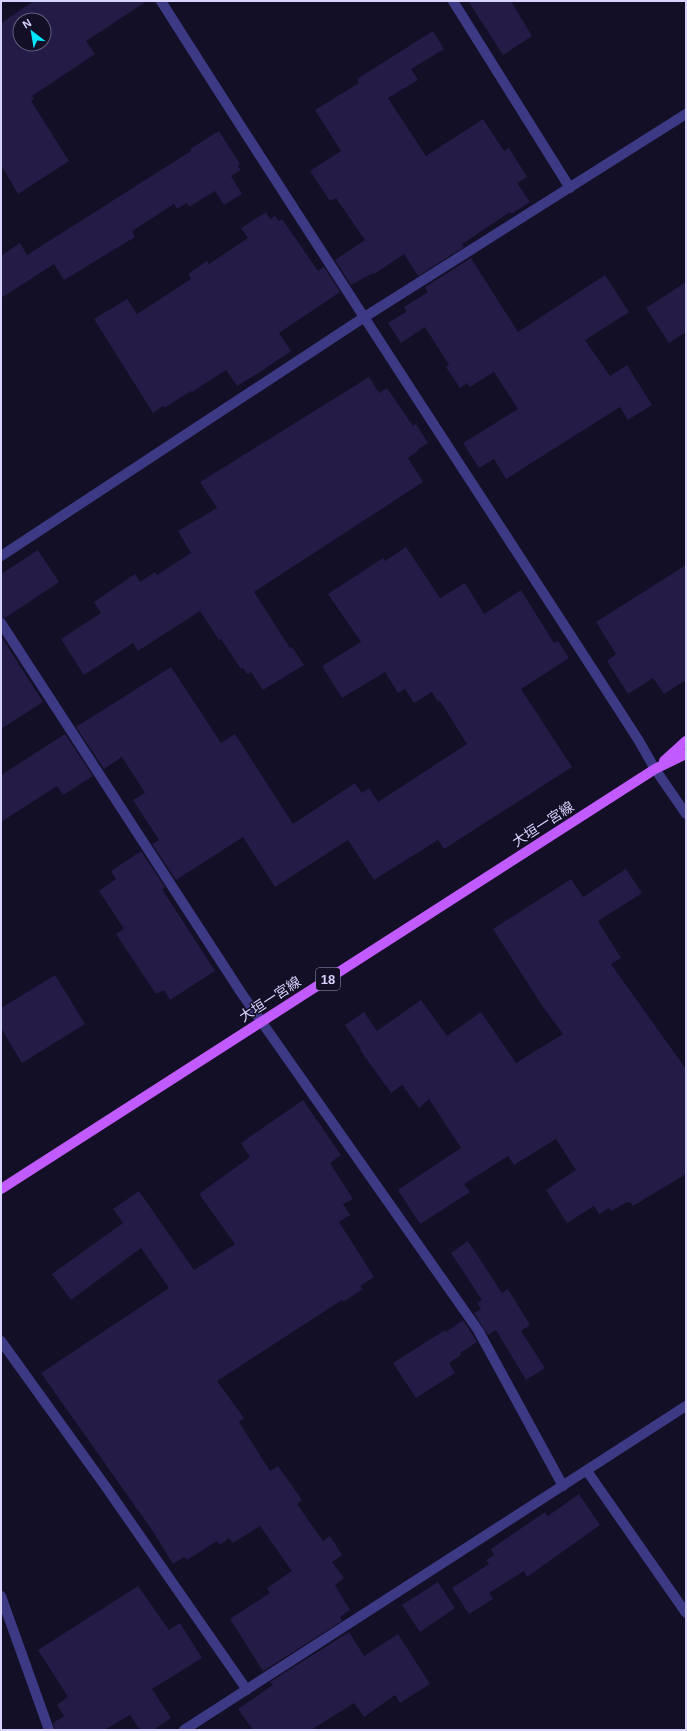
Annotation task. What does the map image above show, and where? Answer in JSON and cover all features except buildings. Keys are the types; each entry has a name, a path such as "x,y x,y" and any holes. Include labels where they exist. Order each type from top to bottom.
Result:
{"main road":[{"name":"大垣一宮線","path":"656,769 686,741"},
{"name":"大垣一宮線","path":"1,1189 656,769 686,754"}],"street":[{"path":"162,1 363,318 494,516 686,814"},
{"path":"454,1 570,188"},
{"path":"1,556 363,318 686,114"},
{"path":"1,622 261,1021 478,1330 563,1486"},
{"path":"1,1341 106,1487 247,1690"},
{"path":"184,1730 686,1406"},
{"path":"587,1471 686,1612"},
{"path":"1,1596 50,1730"}]}
